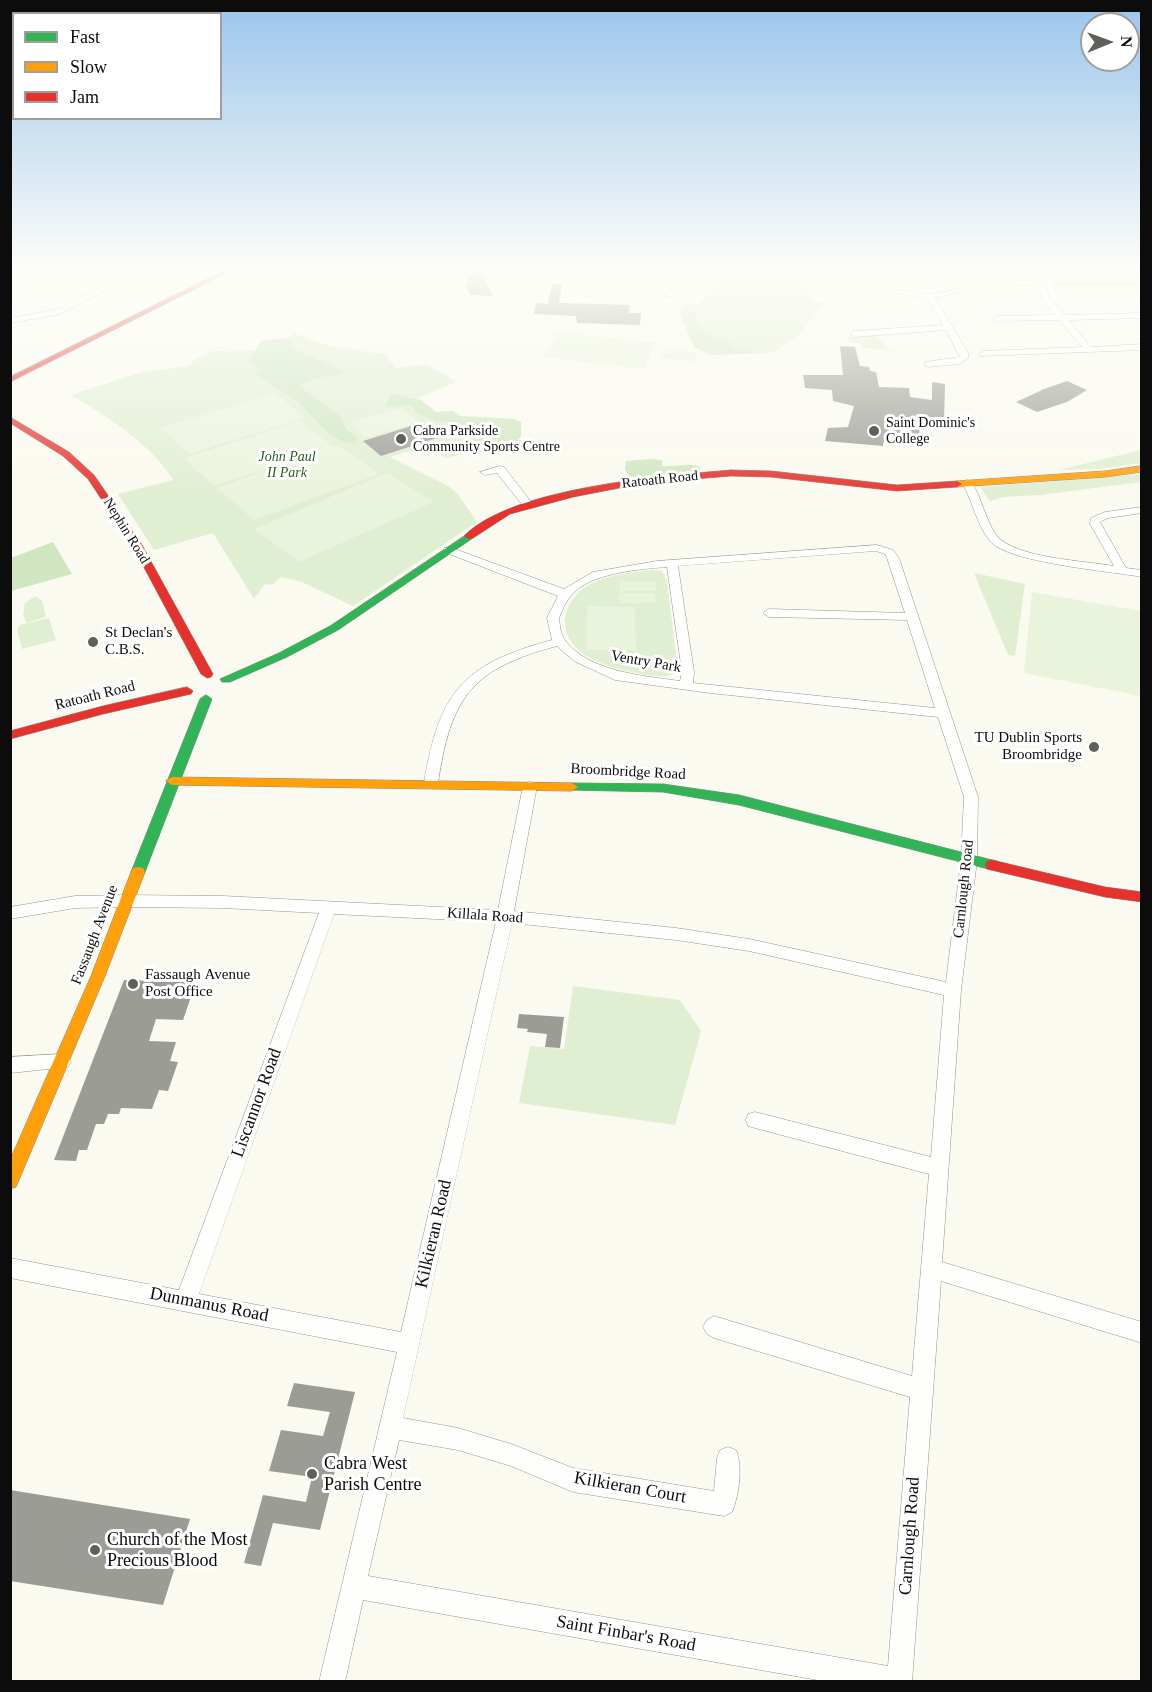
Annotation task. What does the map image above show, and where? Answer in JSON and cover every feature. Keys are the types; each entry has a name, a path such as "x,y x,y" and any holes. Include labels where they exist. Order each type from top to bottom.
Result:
{"street":[{"path":"10,380 74,348"},
{"path":"928,364 959,361 964,358 961,348"},
{"path":"982,354 1116,348"},
{"name":"Nephin Road","path":"10,419 66,454 91,477 138,548 207,674"},
{"path":"484,472 500,469 528,505"},
{"name":"Ratoath Road","path":"226,679 283,655 334,628 497,518 528,505 620,484 725,473 771,474 881,487 1105,474 1142,469"},
{"path":"967,483 993,537 1002,547 1033,555 1142,574"},
{"path":"1122,570 1095,524 1095,520 1105,515 1142,510"},
{"name":"Carnlough Road","path":"671,563 872,548 885,549 893,558 914,617 971,797 969,860 954,990 899,1681"},
{"path":"448,550 565,594"},
{"path":"430,783 445,721 451,706 483,671 559,642 553,618 565,594 597,574 636,566 671,563"},
{"name":"Ventry Park","path":"671,563 675,571 688,672 686,686"},
{"path":"769,613 914,617"},
{"name":"Ventry Park","path":"559,642 578,658 615,676 686,686 945,713"},
{"path":"215,696 193,697 188,691 190,682 207,674 220,674 226,679"},
{"name":"Fassaugh Avenue","path":"10,1181 62,1062 172,781 215,696 228,684 226,679"},
{"name":"Ratoath Road","path":"10,735 103,710 188,691"},
{"name":"Broombridge Road","path":"172,781 663,788 739,800 969,860 1105,892 1142,897"},
{"name":"Kilkieran Road","path":"332,1682 506,917 530,786"},
{"name":"Killala Road","path":"10,913 75,902 125,901 224,902 506,917 676,934 749,945 954,990"},
{"name":"Liscannor Road","path":"186,1300 329,907"},
{"path":"10,1065 62,1062"},
{"path":"755,1120 939,1168"},
{"name":"Dunmanus Road","path":"10,1268 408,1344"},
{"path":"933,1269 1142,1333"},
{"path":"714,1327 922,1390"},
{"name":"Kilkieran Court","path":"390,1427 458,1439 511,1455 573,1480 724,1504 728,1458"},
{"name":"Saint Finbar's Road","path":"354,1586 899,1681"}],"green space":[{"path":"257,348 294,348 345,372 311,380 299,386 341,417 347,430 357,437 354,443 332,435 297,401 255,373 261,369 248,363"},
{"name":"John Paul II Park","path":"273,348 344,348 385,354 396,368 427,364 456,382 413,400 425,414 478,420 509,443 445,458 436,449 421,448 390,457 448,486 457,493 477,522 353,606 302,582 281,577 272,585 265,584 254,599 213,533 154,550 118,494 173,480 153,454 141,443 71,395 142,372 189,366 196,358 215,351 270,350"},
{"path":"548,348 655,348 644,369 542,357"},
{"path":"696,348 779,348 771,353 712,355"},
{"path":"696,348 751,348 757,353 712,355"},
{"path":"862,348 888,348 890,350"},
{"path":"665,349 698,353 693,362 660,358"},
{"path":"274,393 305,417 189,454 161,428"},
{"path":"391,394 421,400 436,412 453,411 461,416 515,419 521,422 521,437 517,440 529,443 534,449 511,453 495,450 451,455 434,444 449,445 483,438 481,433 466,431 461,423 434,421 413,412 415,408 412,405 385,407"},
{"path":"401,408 418,422 366,438 349,423"},
{"path":"300,421 333,447 339,445 379,474 254,520 217,488 313,453 214,486 184,458"},
{"path":"1141,450 1141,463 1100,469 1059,470"},
{"path":"662,460 662,466 701,467 699,471 629,477 625,469 626,461"},
{"path":"387,473 434,502 299,562 254,529"},
{"path":"1141,474 1141,482 1040,495 1003,497 990,501 980,487"},
{"path":"53,542 72,574 11,591 11,558"},
{"path":"650,570 662,571 667,581 678,672 669,676 648,675 602,664 580,651 572,643 567,632 565,620 567,610 574,597 583,589 611,576"},
{"path":"974,573 1025,584 1015,656 1008,655"},
{"path":"620,581 655,581 656,591 620,591"},
{"path":"1032,592 1141,611 1141,696 1024,673"},
{"path":"619,593 655,593 656,603 619,603"},
{"path":"35,596 42,600 46,617 26,623 23,614 25,603"},
{"path":"587,606 635,607 636,650 586,650"},
{"path":"49,618 56,640 22,649 17,629 20,625"},
{"path":"573,986 680,1000 701,1031 675,1125 519,1103 530,1046 564,1049"}],"building":[{"name":"Saint Dominic's College","path":"840,348 855,348 860,366 869,367 870,371 876,372 879,387 909,388 910,397 932,400 932,382 945,384 944,421 921,418 918,443 908,442 909,435 885,433 883,446 825,441 828,428 848,427 854,406 833,401 832,390 805,388 803,375 843,375"},
{"path":"1067,381 1087,390 1067,402 1037,412 1016,402 1041,390"},
{"name":"Cabra Parkside Community Sports Centre","path":"421,423 440,437 381,456 363,441"},
{"path":"124,980 186,982 192,985 193,991 183,1020 156,1019 149,1041 176,1042 170,1061 178,1062 168,1091 159,1090 152,1109 121,1108 119,1114 108,1114 104,1124 96,1124 87,1150 79,1150 76,1161 54,1160"},
{"path":"519,1014 564,1017 560,1048 545,1047 547,1034 527,1032 528,1029 517,1028"},
{"name":"Cabra West Parish Centre","path":"294,1383 355,1392 320,1530 273,1523 261,1566 244,1563 263,1495 306,1502 312,1477 269,1471 281,1430 323,1436 330,1412 287,1406"},
{"name":"Church of the Most Precious Blood","path":"10,1490 190,1519 163,1605 10,1581"}],"traffic: fast":[{"path":"226,679 283,655 334,628 469,536"},
{"path":"138,872 206,699"},
{"path":"572,787 663,788 739,800 992,865"}],"traffic: slow":[{"path":"957,484 1105,474 1142,469"},
{"path":"172,781 572,787"},
{"path":"10,1181 98,976 138,872"}],"traffic: jam":[{"path":"10,380 74,348"},
{"path":"10,419 66,454 91,477 137,545 207,674"},
{"path":"469,536 507,512 572,494 645,480 731,473 771,474 897,488 957,484"},
{"path":"10,735 103,710 187,691"},
{"path":"992,865 1105,892 1142,897"}],"place":[{"name":"Saint Dominic's College","path":"874,431"},
{"name":"Cabra Parkside Community Sports Centre","path":"401,439"},
{"name":"St Declan's C.B.S.","path":"93,642"},
{"name":"TU Dublin Sports Broombridge","path":"1094,747"},
{"name":"Fassaugh Avenue Post Office","path":"133,984"},
{"name":"Cabra West Parish Centre","path":"312,1474"},
{"name":"Church of the Most Precious Blood","path":"95,1550"}]}
